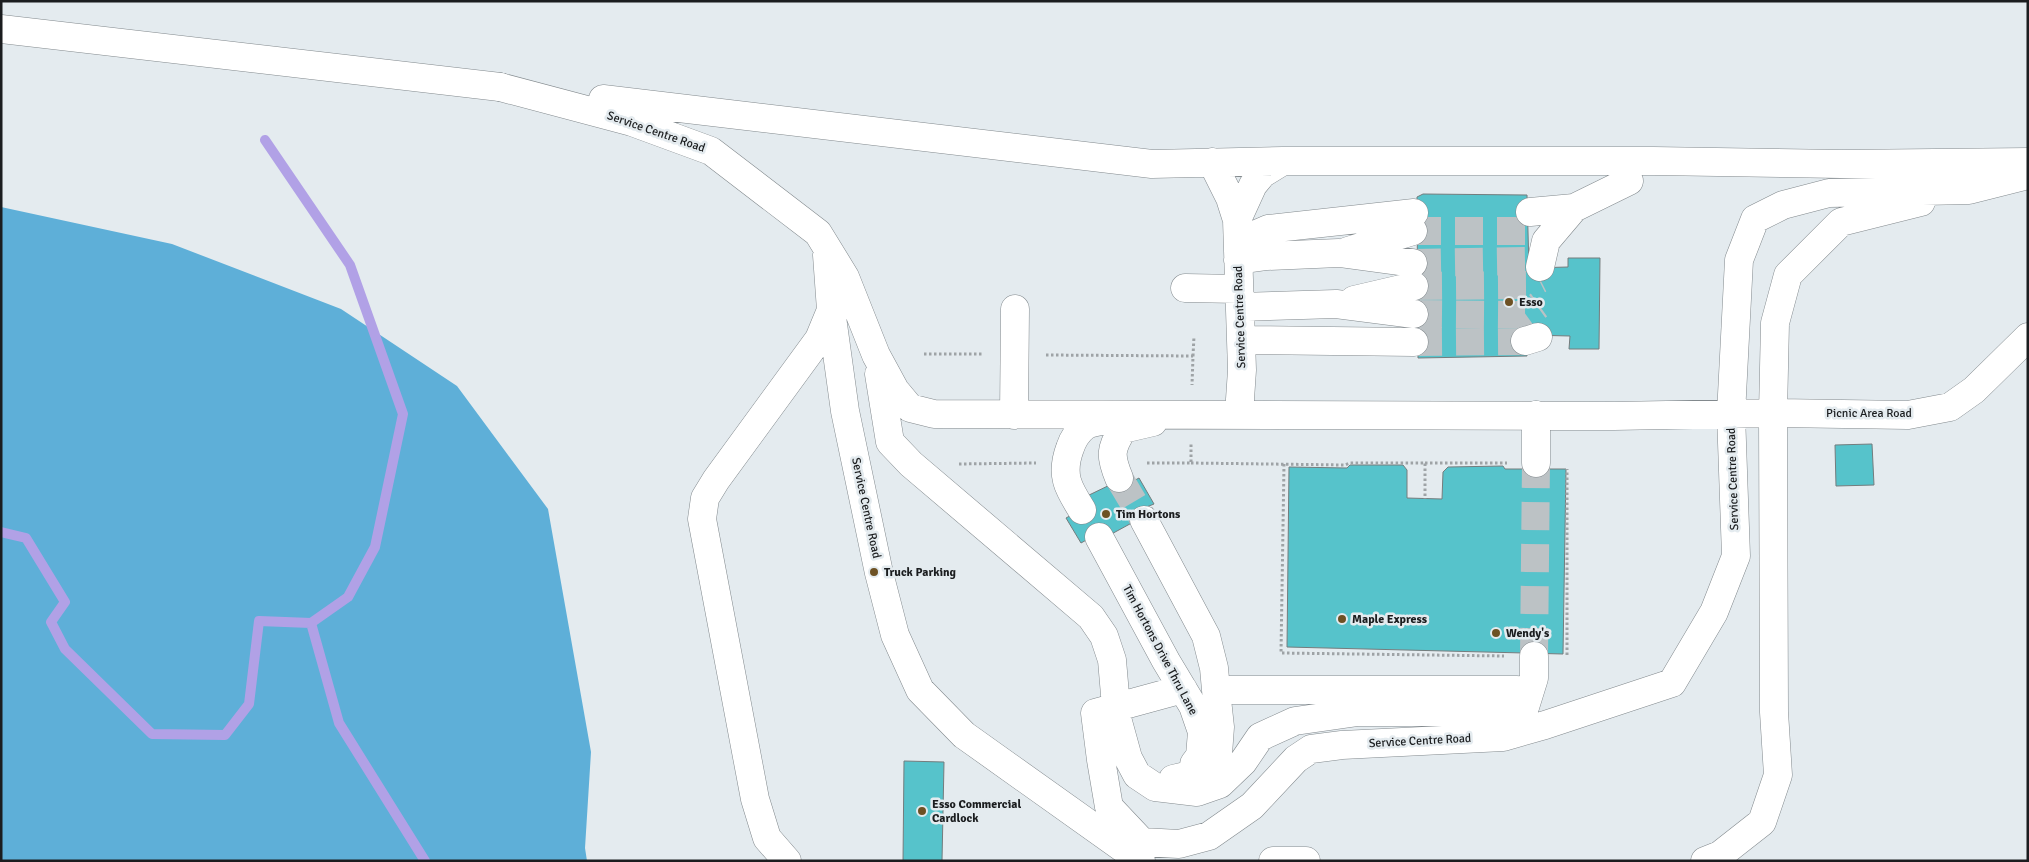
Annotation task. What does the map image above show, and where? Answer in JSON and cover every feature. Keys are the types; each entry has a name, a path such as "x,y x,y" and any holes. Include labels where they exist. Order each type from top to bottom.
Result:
{"main road":[{"path":"1,29 1152,164 1283,161 1654,161 1840,164 2028,162"},
{"name":"Service Centre Road","path":"500,87 632,122 712,151 818,233 845,277 876,355 895,390 910,408 934,414 1122,416 1772,413"},
{"name":"Service Centre Road","path":"1237,240 1253,185 1262,174 1283,161"},
{"name":"Service Centre Road","path":"1212,162 1230,198 1237,240 1241,340 1239,414"},
{"name":"Service Centre Road","path":"1706,861 1720,855 1762,822 1778,775 1774,712 1772,413 1775,323 1788,275 1841,222 2028,175"},
{"path":"1574,208 1546,241 1535,243 1574,208 1628,181"},
{"name":"Service Centre Road","path":"1183,689 1096,713 1109,807 1142,842 1179,844 1209,836 1252,806 1296,759 1311,749 1342,745 1503,736 1545,725 1672,683 1714,612 1736,556 1731,414 1739,260 1755,219 1783,205 1830,193 1969,190"},
{"path":"1237,240 1268,228 1414,222 1339,253"},
{"name":"Service Centre Road","path":"818,233 827,256 831,310 845,411 879,573 895,635 920,690 964,735 1140,861"},
{"path":"1237,240 1267,256 1339,253 1414,274 1336,304"},
{"path":"1185,288 1240,298 1336,304 1414,314"},
{"path":"1014,415 1015,309"},
{"name":"Service Centre Road","path":"786,861 767,838 755,799 702,519 705,498 716,480 819,339 831,310"},
{"name":"Picnic Area Road","path":"1772,413 1908,415 1950,407 1974,390 2028,337"},
{"path":"1241,340 1414,342"},
{"path":"876,355 890,442 911,464 1090,616 1104,636 1112,660 1116,718 1128,758 1137,775 1155,787 1197,792 1220,784 1242,762 1260,737 1295,721 1358,712 1472,712 1504,716 1525,707 1534,678 1534,656"},
{"path":"1536,415 1536,463"},
{"path":"1082,510 1069,489 1064,471 1074,437 1086,425 1122,416"},
{"path":"1119,478 1113,463 1113,444 1123,429 1178,416"},
{"name":"Tim Hortons Drive Thru Lane","path":"1137,775 1168,780 1203,772 1218,754 1220,727 1214,668 1206,636 1144,520"},
{"name":"Tim Hortons Drive Thru Lane","path":"1099,537 1193,706 1202,732 1200,756 1189,770 1168,780"},
{"path":"1216,690 1518,690 1525,707"},
{"path":"1273,861 1306,861"}],"path":[{"path":"1193,356 1194,336"},
{"path":"1191,463 1345,465 1425,463 1425,499"},
{"path":"1284,464 1281,652 1567,656 1567,463"}],"shaded area":[{"path":"1,207 172,244 341,309 457,386 548,509 591,752 585,848 587,861 1,861"}],"building":[{"name":"Esso","path":"1423,194 1527,195 1529,268 1568,267 1568,258 1600,258 1599,349 1569,349 1570,336 1527,335 1525,341 1527,356 1418,358 1417,197"},
{"path":"1872,444 1874,485 1836,486 1835,445"},
{"path":"1350,465 1403,465 1407,470 1407,498 1442,499 1443,472 1448,467 1503,466 1505,469 1566,469 1563,654 1287,647 1289,467 1347,468"},
{"name":"Tim Hortons","path":"1139,478 1154,504 1139,510 1139,519 1106,537 1097,534 1081,543 1066,518 1083,509 1085,497 1116,482 1126,485"},
{"path":"904,761 944,762 942,861 903,861"}],"waterway":[{"path":"1,532 26,538 65,602 51,622 65,649 152,734 225,735 249,704 259,621 311,623 348,597 375,547 403,414 350,265 265,140"},
{"path":"311,623 339,723 425,861"}],"tunnel":[{"path":"1413,231 1530,231"},
{"path":"1413,263 1528,261"},
{"path":"1414,286 1528,285 1540,279"},
{"path":"1414,314 1525,315 1539,305"},
{"path":"1414,342 1525,341"},
{"path":"1534,656 1536,463"},
{"path":"1119,478 1144,520"}],"place":[{"name":"Esso","path":"1509,302"},
{"name":"Tim Hortons","path":"1106,514"},
{"name":"Truck Parking","path":"874,572"},
{"name":"Maple Express","path":"1342,619"},
{"name":"Wendy's","path":"1496,633"},
{"name":"Esso Commercial Cardlock","path":"922,811"}]}
